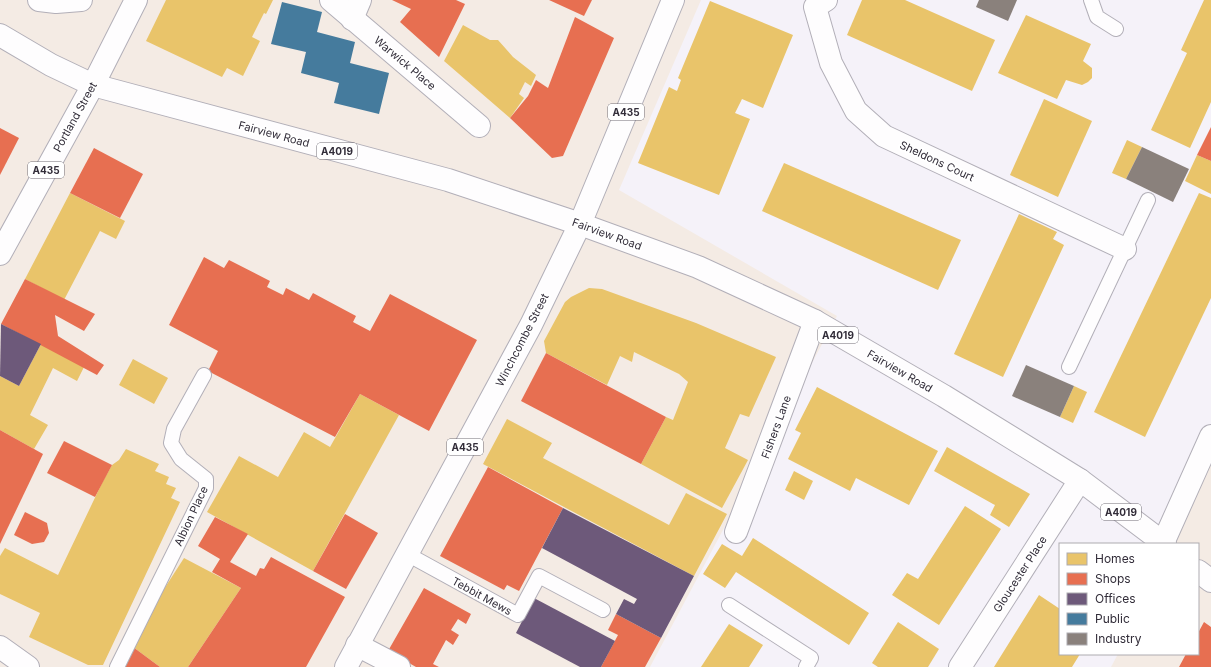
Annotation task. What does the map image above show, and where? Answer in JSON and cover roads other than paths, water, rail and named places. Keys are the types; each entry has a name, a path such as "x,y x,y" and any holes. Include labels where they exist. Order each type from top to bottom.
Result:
{"main road":[{"path":"39,0 56,2 81,0"},
{"name":"Portland Street","path":"0,254 93,85 136,0"},
{"name":"Warwick Place","path":"331,0 356,9 479,126"},
{"name":"Winchcombe Street","path":"346,667 531,325 580,224 673,0"},
{"name":"Sheldons Court","path":"813,2 831,63 856,111 884,136 1125,249"},
{"name":"Fairview Road","path":"0,35 51,65 93,85 448,180 580,224 698,267 815,321 944,396 1080,480 1164,543"},
{"name":"Fishers Lane","path":"736,532 815,321"},
{"path":"1164,543 1211,436"},
{"name":"Gloucester Place","path":"960,667 1080,480"},
{"path":"1199,572 1211,581"},
{"path":"357,645 399,667"},
{"path":"0,647 28,667"}],"lane":[{"path":"1091,0 1097,18 1116,29"},
{"path":"1069,367 1148,200"},
{"name":"Albion Place","path":"117,667 206,488 206,479 181,459 172,443 174,429 204,375"},
{"name":"Tebbit Mews","path":"407,554 518,615 539,576 603,610"},
{"path":"728,605 811,658 806,667"},
{"path":"0,660 10,667"}]}
